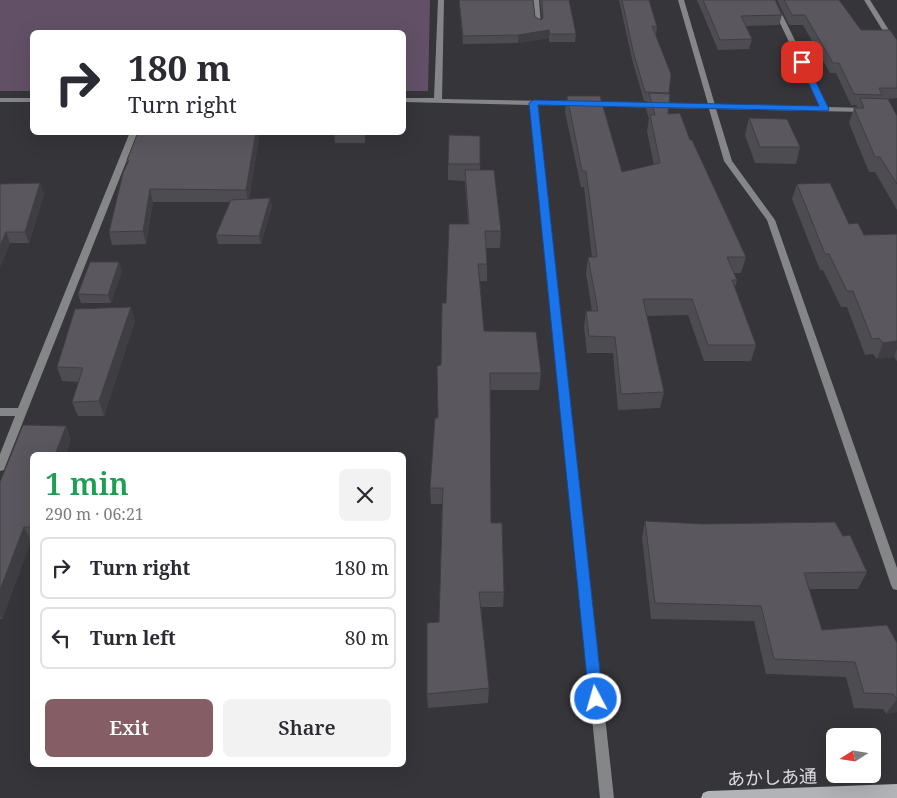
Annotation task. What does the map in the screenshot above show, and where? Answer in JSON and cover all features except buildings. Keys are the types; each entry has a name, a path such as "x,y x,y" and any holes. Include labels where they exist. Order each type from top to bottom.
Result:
{"street":[{"path":"438,100 441,0"},
{"path":"536,0 539,25"},
{"path":"681,0 728,161 770,220 897,585"},
{"path":"772,0 825,109"},
{"path":"867,0 897,49"},
{"path":"0,100 30,100"},
{"path":"406,100 879,110"},
{"path":"534,103 607,798"},
{"path":"0,467 133,135"},
{"path":"0,412 21,412"},
{"name":"あかしあ通","path":"708,798 897,791"}],"shaded area":[{"path":"0,0 430,0 428,91 406,91 406,30 30,30 30,91 0,91"}],"route":[{"path":"596,699 534,103 825,109 802,62"}]}
